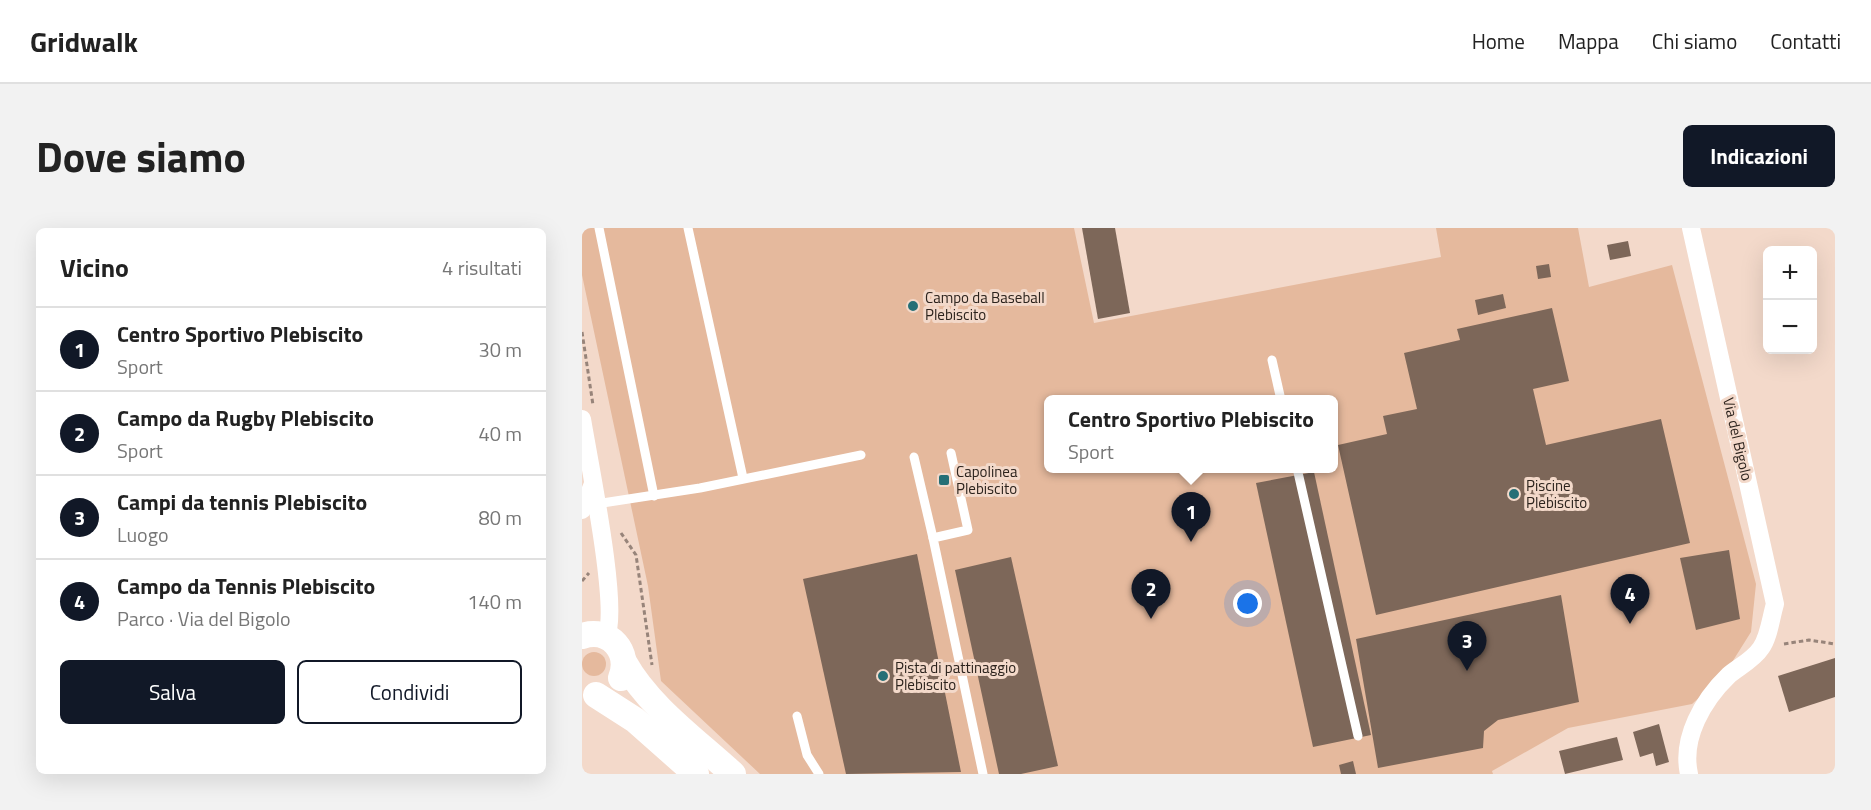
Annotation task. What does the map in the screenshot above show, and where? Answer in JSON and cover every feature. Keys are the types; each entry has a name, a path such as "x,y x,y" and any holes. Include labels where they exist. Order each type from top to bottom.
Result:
{"main road":[{"path":"590,634 620,649 624,662 633,677 653,700 733,774"},
{"path":"589,694 614,687 622,677 624,662"},
{"path":"589,694 635,720 696,774"}],"street":[{"name":"Via del Bigolo","path":"1691,228 1775,604 1761,648"},
{"path":"582,419 593,484 589,507 610,594 610,628 590,634"},
{"path":"1689,774 1687,763 1689,736 1702,709 1727,677 1761,648"}],"lane":[{"path":"599,228 654,496"},
{"path":"688,228 743,478"},
{"path":"1272,360 1280,395"},
{"path":"933,538 968,530 951,453"},
{"path":"589,507 861,455"},
{"path":"914,457 983,774"},
{"path":"1298,473 1358,736"},
{"path":"797,716 807,755 819,774"}],"path":[{"path":"617,528 636,555 653,670"},
{"path":"1761,648 1809,640 1835,644"}],"shaded area":[{"path":"582,228 1074,228 1094,323 1441,257 1436,228 1578,228 1589,287 1672,265 1756,584 1751,632 1724,675 1692,704 1568,728 1492,771 1493,774 760,774 661,681 648,586 582,275"},
{"path":"594,652 599,653 605,659 605,669 599,675 594,676 589,675 583,669 582,664 583,659 589,653"}],"building":[{"path":"1082,228 1115,228 1130,313 1098,319"},
{"path":"1628,241 1631,256 1610,260 1607,245"},
{"path":"1549,264 1551,277 1538,279 1536,266"},
{"path":"1503,294 1506,308 1478,315 1475,300"},
{"name":"Piscine Plebiscito","path":"1552,308 1569,381 1533,389 1546,445 1661,419 1690,543 1376,615 1338,445 1387,434 1383,416 1417,409 1404,353 1460,340 1457,329"},
{"path":"1314,473 1371,735 1313,747 1256,483"},
{"path":"1729,550 1740,619 1696,630 1680,558"},
{"name":"Pista di pattinaggio Plebiscito","path":"917,554 961,772 846,774 803,579"},
{"path":"1011,557 1058,766 1021,774 999,774 955,570"},
{"path":"1561,595 1579,702 1498,720 1484,731 1483,748 1378,768 1356,639"},
{"path":"1835,658 1835,697 1789,712 1778,676"},
{"path":"1659,724 1669,762 1656,766 1653,753 1640,757 1633,732"},
{"path":"1617,737 1623,760 1565,774 1559,751"},
{"path":"1353,761 1356,774 1341,774 1339,765"}],"place":[{"name":"Campo da Baseball Plebiscito","path":"913,306"},
{"name":"Capolinea Plebiscito","path":"944,480"},
{"name":"Piscine Plebiscito","path":"1514,494"},
{"name":"Centro Sportivo Plebiscito","path":"1191,542"},
{"name":"Campo da Rugby Plebiscito","path":"1151,619"},
{"name":"Campo da Tennis Plebiscito","path":"1630,624"},
{"name":"Campi da tennis Plebiscito","path":"1467,671"},
{"name":"Pista di pattinaggio Plebiscito","path":"883,676"}]}
